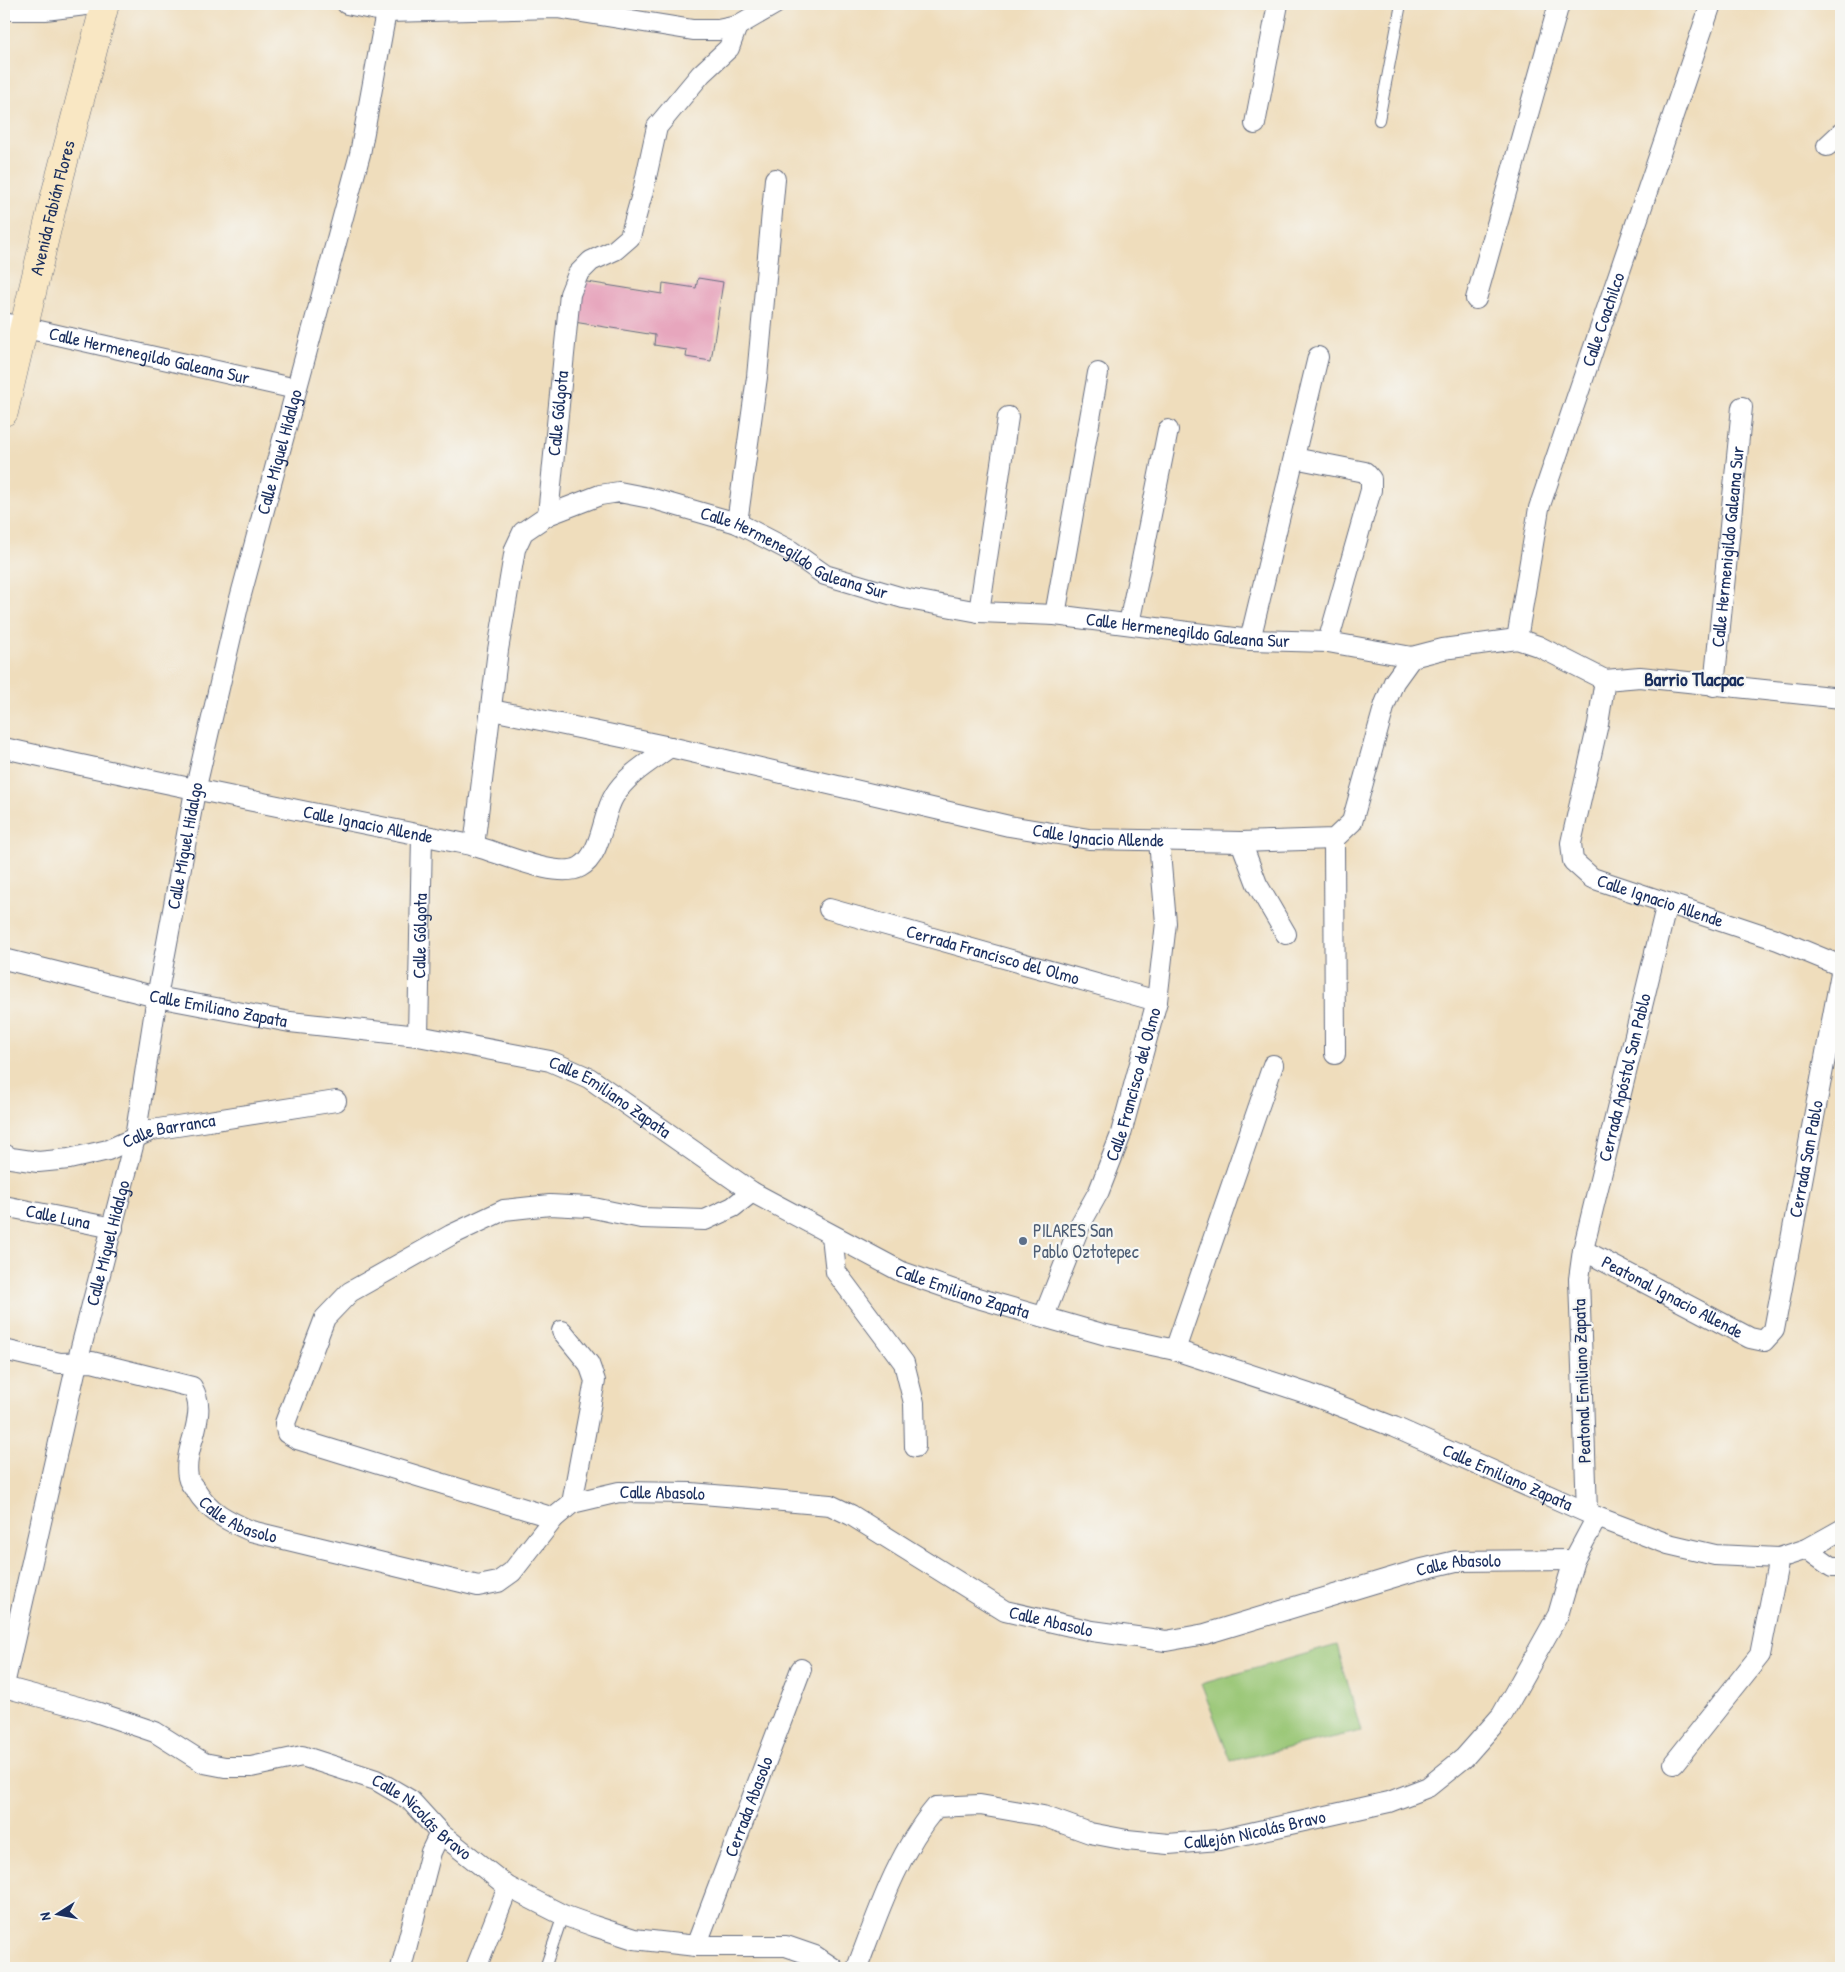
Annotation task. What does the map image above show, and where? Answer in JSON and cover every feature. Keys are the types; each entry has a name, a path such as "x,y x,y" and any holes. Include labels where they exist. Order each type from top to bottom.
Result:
{"main road":[{"name":"Avenida Fabián Flores","path":"4,412 14,325 53,203 105,4"}],"street":[{"path":"4,10 46,10 94,4"},
{"path":"347,4 386,12 428,7 557,8 693,30 718,30 737,26 775,4"},
{"path":"1255,124 1278,4"},
{"path":"1476,299 1559,4"},
{"name":"Calle Coachilco","path":"1517,638 1539,508 1711,4"},
{"name":"Calle Miguel Hidalgo","path":"4,1686 77,1363 135,1138 195,791 239,602 360,154 386,12"},
{"name":"Calle Gólgota","path":"548,515 570,294 578,274 590,261 615,250 630,236 643,191 657,127 701,74 729,48 737,26"},
{"path":"737,523 757,377 775,179"},
{"name":"Calle Hermenegildo Galeana Sur","path":"14,325 296,389"},
{"path":"1250,640 1318,357"},
{"path":"1055,615 1098,373"},
{"name":"Calle Hermenigildo Galeana Sur","path":"1714,686 1742,407"},
{"path":"979,612 1008,418"},
{"path":"1129,624 1168,430"},
{"path":"1294,458 1365,472 1371,479 1371,490 1328,642"},
{"name":"Calle Hermenegildo Galeana Sur","path":"548,515 600,495 619,492 650,498 737,523 792,551 825,575 903,598 979,612 1055,615 1250,640 1328,642 1412,657 1443,649 1517,638 1538,646 1605,680"},
{"path":"474,846 498,650 515,549 524,532 548,515"},
{"path":"1335,1054 1334,839 1352,822 1385,704 1394,682 1412,657"},
{"path":"1605,680 1640,677 1841,698"},
{"name":"Calle Ignacio Allende","path":"1605,680 1594,742 1571,843 1573,861 1592,878 1778,940 1841,966"},
{"name":"Calle Ignacio Allende","path":"492,710 670,746 1008,826 1089,839 1241,842 1334,839"},
{"name":"Calle Ignacio Allende","path":"4,748 195,791 474,846 550,868 568,871 580,867 588,860 598,841 614,796 638,770 670,746"},
{"name":"Calle Gólgota","path":"418,1036 422,836"},
{"name":"Calle Francisco del Olmo","path":"1044,1316 1080,1225 1099,1191 1120,1136 1158,1002 1166,923 1159,841"},
{"path":"1241,842 1257,884 1286,934"},
{"name":"Cerrada Apóstol San Pablo","path":"1583,1250 1667,904"},
{"name":"Cerrada Francisco del Olmo","path":"829,909 1158,1002"},
{"name":"Calle Emiliano Zapata","path":"4,959 158,997 290,1022 418,1036 550,1062 588,1078 752,1192 902,1272 974,1297 1044,1316 1106,1336 1175,1350 1309,1394 1394,1427 1592,1515 1668,1544 1715,1555 1779,1558 1807,1550 1841,1530"},
{"name":"Cerrada San Pablo","path":"1764,1341 1774,1330 1841,973"},
{"path":"1175,1350 1274,1065"},
{"name":"Calle Barranca","path":"4,1154 38,1162 69,1159 108,1150 152,1130 336,1101"},
{"path":"554,1518 297,1439 287,1433 285,1423 325,1318 350,1292 450,1234 504,1210 560,1206 589,1207 641,1218 705,1220 733,1207 752,1192"},
{"name":"Calle Luna","path":"4,1206 113,1228"},
{"path":"832,1236 836,1272 904,1363 914,1404 914,1447"},
{"name":"Peatonal Ignacio Allende","path":"1583,1250 1750,1338 1764,1341"},
{"name":"Peatonal Emiliano Zapata","path":"1583,1250 1579,1279 1592,1515"},
{"path":"562,1331 589,1364 596,1380 572,1503"},
{"name":"Calle Abasolo","path":"4,1350 60,1363 92,1362 192,1387 199,1399 199,1414 188,1456 188,1478 213,1512 250,1531 478,1586 498,1582 512,1572 554,1518 572,1503 619,1492 691,1493 830,1505 851,1515 1005,1610 1092,1631 1166,1641 1205,1634 1414,1571 1456,1562 1574,1560"},
{"name":"Callejón Nicolás Bravo","path":"857,1968 903,1857 919,1828 936,1808 980,1805 1043,1816 1090,1833 1127,1840 1168,1844 1219,1840 1389,1802 1428,1787 1464,1758 1502,1715 1558,1615 1574,1560 1592,1515"},
{"path":"1807,1550 1832,1567 1841,1567"},
{"path":"1674,1763 1760,1655 1779,1558"},
{"name":"Cerrada Abasolo","path":"696,1946 801,1669"},
{"name":"Calle Nicolás Bravo","path":"4,1686 93,1711 155,1732 204,1763 226,1767 251,1767 302,1756 330,1763 376,1780 410,1800 440,1833 508,1887 563,1915 634,1939 696,1946 786,1946 814,1956 833,1968"},
{"path":"401,1968 431,1852 440,1833"},
{"path":"476,1968 508,1887"}],"lane":[{"path":"1379,120 1401,4"},
{"path":"545,1968 563,1915"}],"green space":[{"path":"1337,1645 1361,1731 1231,1761 1201,1684"}],"building":[{"path":"698,278 723,282 711,361 686,357 687,350 654,345 655,335 574,322 581,281 662,294 663,283 696,288"}],"place":[{"name":"PILARES San Pablo Oztotepec","path":"1023,1241"}],"district":[{"name":"Barrio Tlacpac","path":"1694,679"}]}
